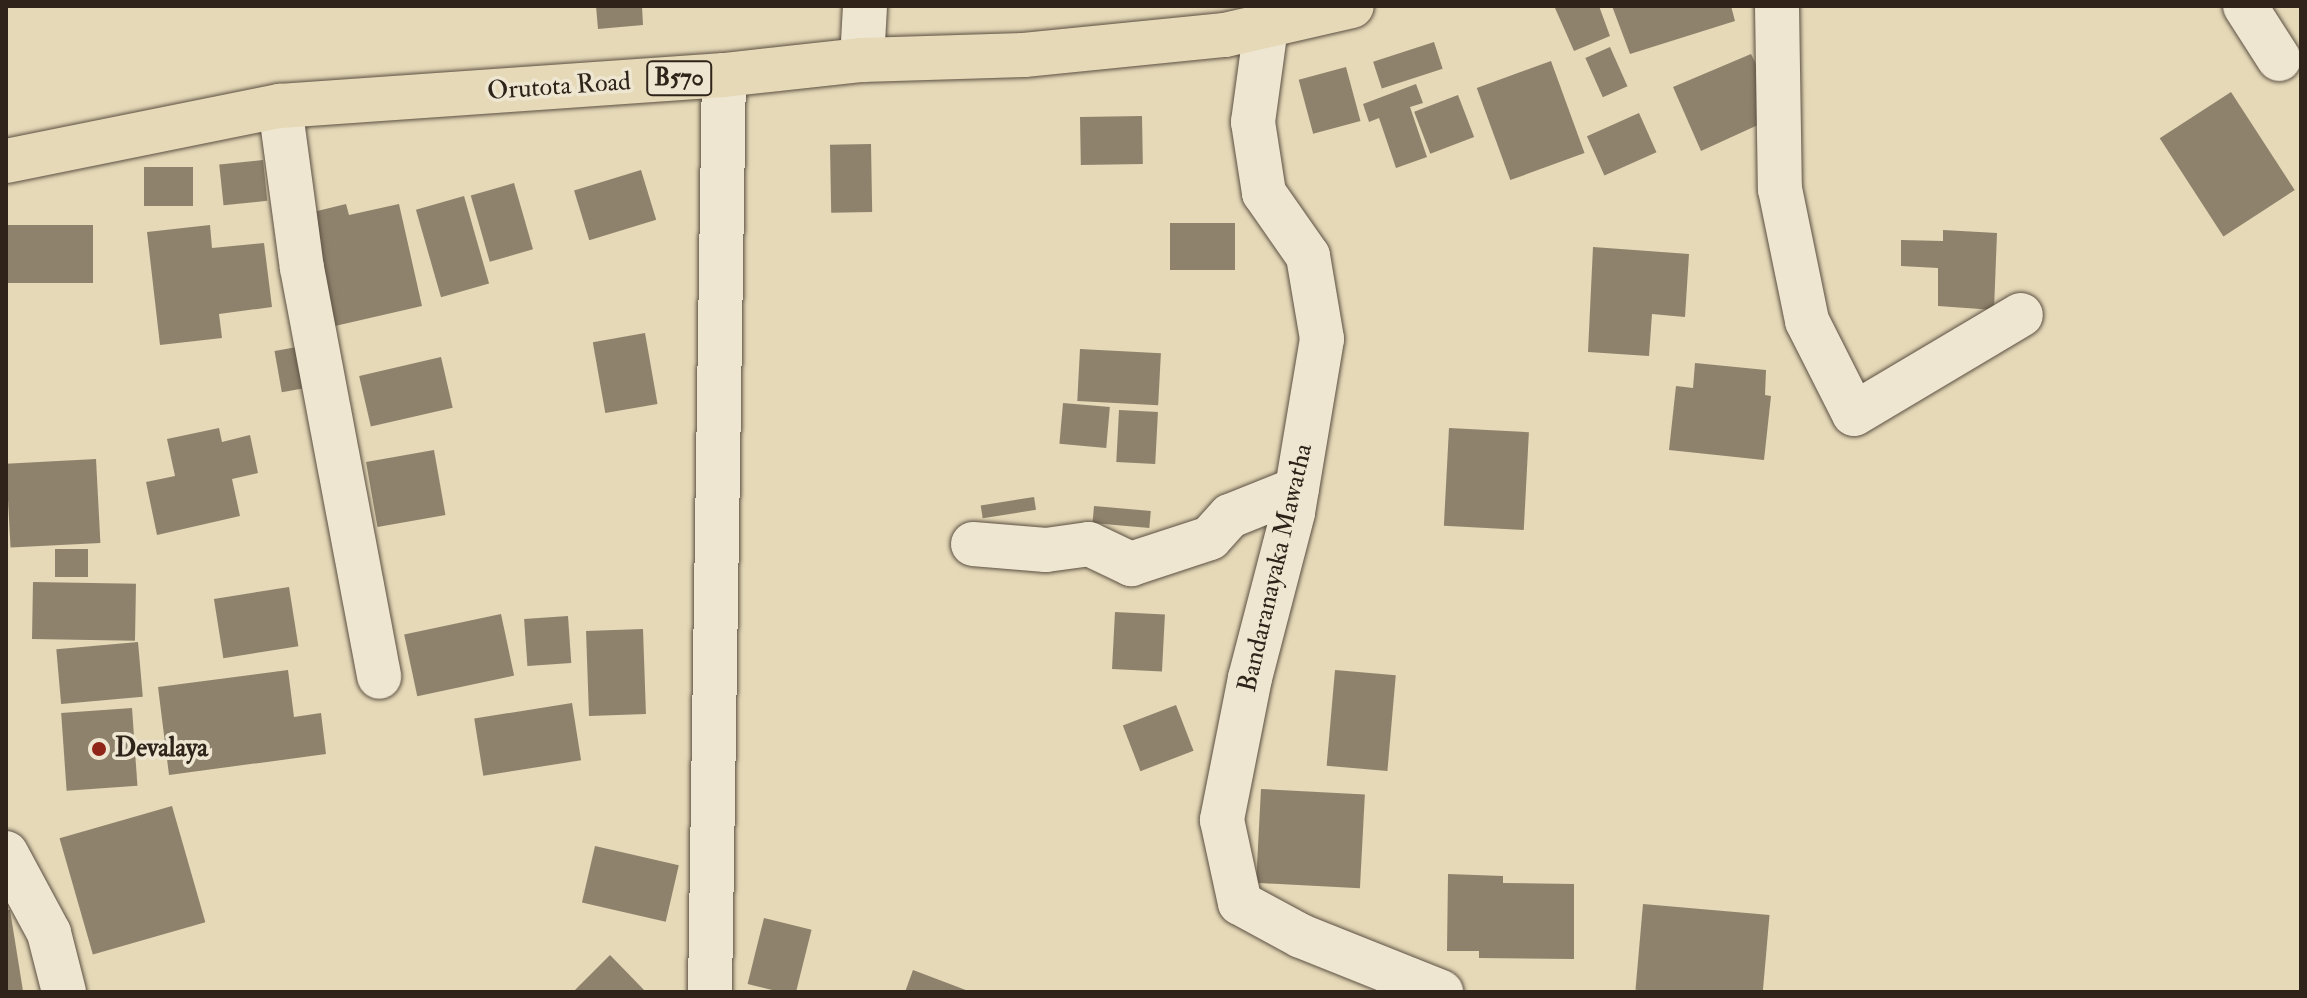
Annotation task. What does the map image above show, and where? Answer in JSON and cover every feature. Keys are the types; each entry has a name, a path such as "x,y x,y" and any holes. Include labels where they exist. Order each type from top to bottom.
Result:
{"main road":[{"name":"Orutota Road","path":"6,161 280,106 724,75 862,60 1024,55 1266,27 1352,6"}],"street":[{"path":"862,60 865,6"},
{"path":"1777,6 1780,189 1807,321 1854,414 2021,315"},
{"path":"2245,6 2279,59"},
{"name":"Bandaranayaka Mawatha","path":"1266,27 1253,122 1264,193 1308,256 1322,339 1297,489 1250,678 1222,820 1240,903 1301,936 1441,992"},
{"path":"710,992 724,75"},
{"path":"280,106 302,268 379,677"},
{"path":"973,544 1046,550 1089,544 1131,564 1210,538 1230,516 1297,489"},
{"path":"6,853 49,933 64,992"}],"building":[{"path":"596,6 642,6 643,25 598,29"},
{"path":"1599,6 1610,36 1574,51 1555,8"},
{"path":"1612,6 1731,6 1735,21 1630,54"},
{"path":"1434,42 1443,69 1382,88 1373,62"},
{"path":"1610,47 1627,86 1603,97 1585,58"},
{"path":"1751,54 1773,98 1771,119 1701,151 1673,87"},
{"path":"1551,61 1585,153 1510,180 1477,88"},
{"path":"1346,67 1360,121 1313,134 1299,80"},
{"path":"1416,84 1423,103 1410,107 1427,157 1396,168 1379,118 1369,122 1363,104"},
{"path":"2231,92 2295,190 2223,236 2160,138"},
{"path":"1458,95 1474,137 1430,154 1414,112"},
{"path":"1639,113 1656,152 1604,175 1587,136"},
{"path":"1142,116 1143,164 1081,165 1080,117"},
{"path":"871,144 872,212 831,213 830,145"},
{"path":"263,160 267,201 224,205 219,165"},
{"path":"144,167 193,167 193,206 144,206"},
{"path":"641,170 656,220 589,240 574,190"},
{"path":"514,183 533,249 490,262 471,195"},
{"path":"464,196 489,283 441,297 416,210"},
{"path":"346,204 349,215 399,204 422,306 335,326 309,213"},
{"path":"1170,223 1235,223 1235,270 1170,270"},
{"path":"6,225 93,225 93,283 6,283"},
{"path":"210,225 212,248 264,243 272,307 219,314 222,338 160,345 147,232"},
{"path":"1943,230 1997,233 1994,310 1938,306 1938,268 1901,266 1901,240 1943,241"},
{"path":"1593,247 1689,254 1685,317 1652,314 1649,356 1588,352"},
{"path":"645,333 658,404 605,413 593,342"},
{"path":"308,345 315,386 282,392 275,351"},
{"path":"1080,349 1161,353 1158,405 1077,401"},
{"path":"441,357 453,408 371,427 359,376"},
{"path":"1695,363 1766,370 1765,395 1771,396 1764,460 1669,450 1676,386 1693,388"},
{"path":"1063,403 1110,407 1106,448 1059,444"},
{"path":"1119,410 1158,412 1155,464 1116,462"},
{"path":"219,428 222,442 250,435 258,473 232,479 240,516 157,535 146,482 175,476 167,439"},
{"path":"1449,428 1529,432 1524,530 1444,526"},
{"path":"434,450 445,515 378,527 366,462"},
{"path":"96,459 100,543 11,548 6,464"},
{"path":"1034,497 1036,510 983,518 981,505"},
{"path":"1094,506 1151,511 1149,528 1093,523"},
{"path":"55,549 88,549 88,577 55,577"},
{"path":"33,582 136,584 135,641 32,639"},
{"path":"289,587 298,646 223,658 214,599"},
{"path":"1115,612 1165,615 1162,672 1112,669"},
{"path":"501,614 514,676 417,696 404,635"},
{"path":"568,616 571,663 527,666 524,619"},
{"path":"643,629 646,714 589,716 586,631"},
{"path":"138,642 143,697 61,704 56,649"},
{"path":"288,670 294,717 321,713 326,754 169,775 158,687"},
{"path":"1335,670 1396,675 1387,771 1327,766"},
{"path":"572,703 581,760 483,776 474,718"},
{"path":"1176,705 1194,751 1140,771 1123,725"},
{"name":"Devalaya","path":"132,708 137,786 67,791 61,713"},
{"path":"1261,789 1365,794 1360,888 1256,883"},
{"path":"172,806 205,922 93,955 60,838"},
{"path":"595,846 679,865 666,922 582,903"},
{"path":"1448,874 1503,876 1503,883 1574,884 1574,959 1479,958 1479,951 1447,951"},
{"path":"1643,904 1770,915 1763,992 1636,990"},
{"path":"6,910 10,910 23,991 6,992"},
{"path":"764,918 812,930 796,992 780,992 748,984"},
{"path":"610,955 646,992 573,992"},
{"path":"913,970 971,992 905,992"}],"place":[{"name":"Devalaya","path":"99,749"}]}
